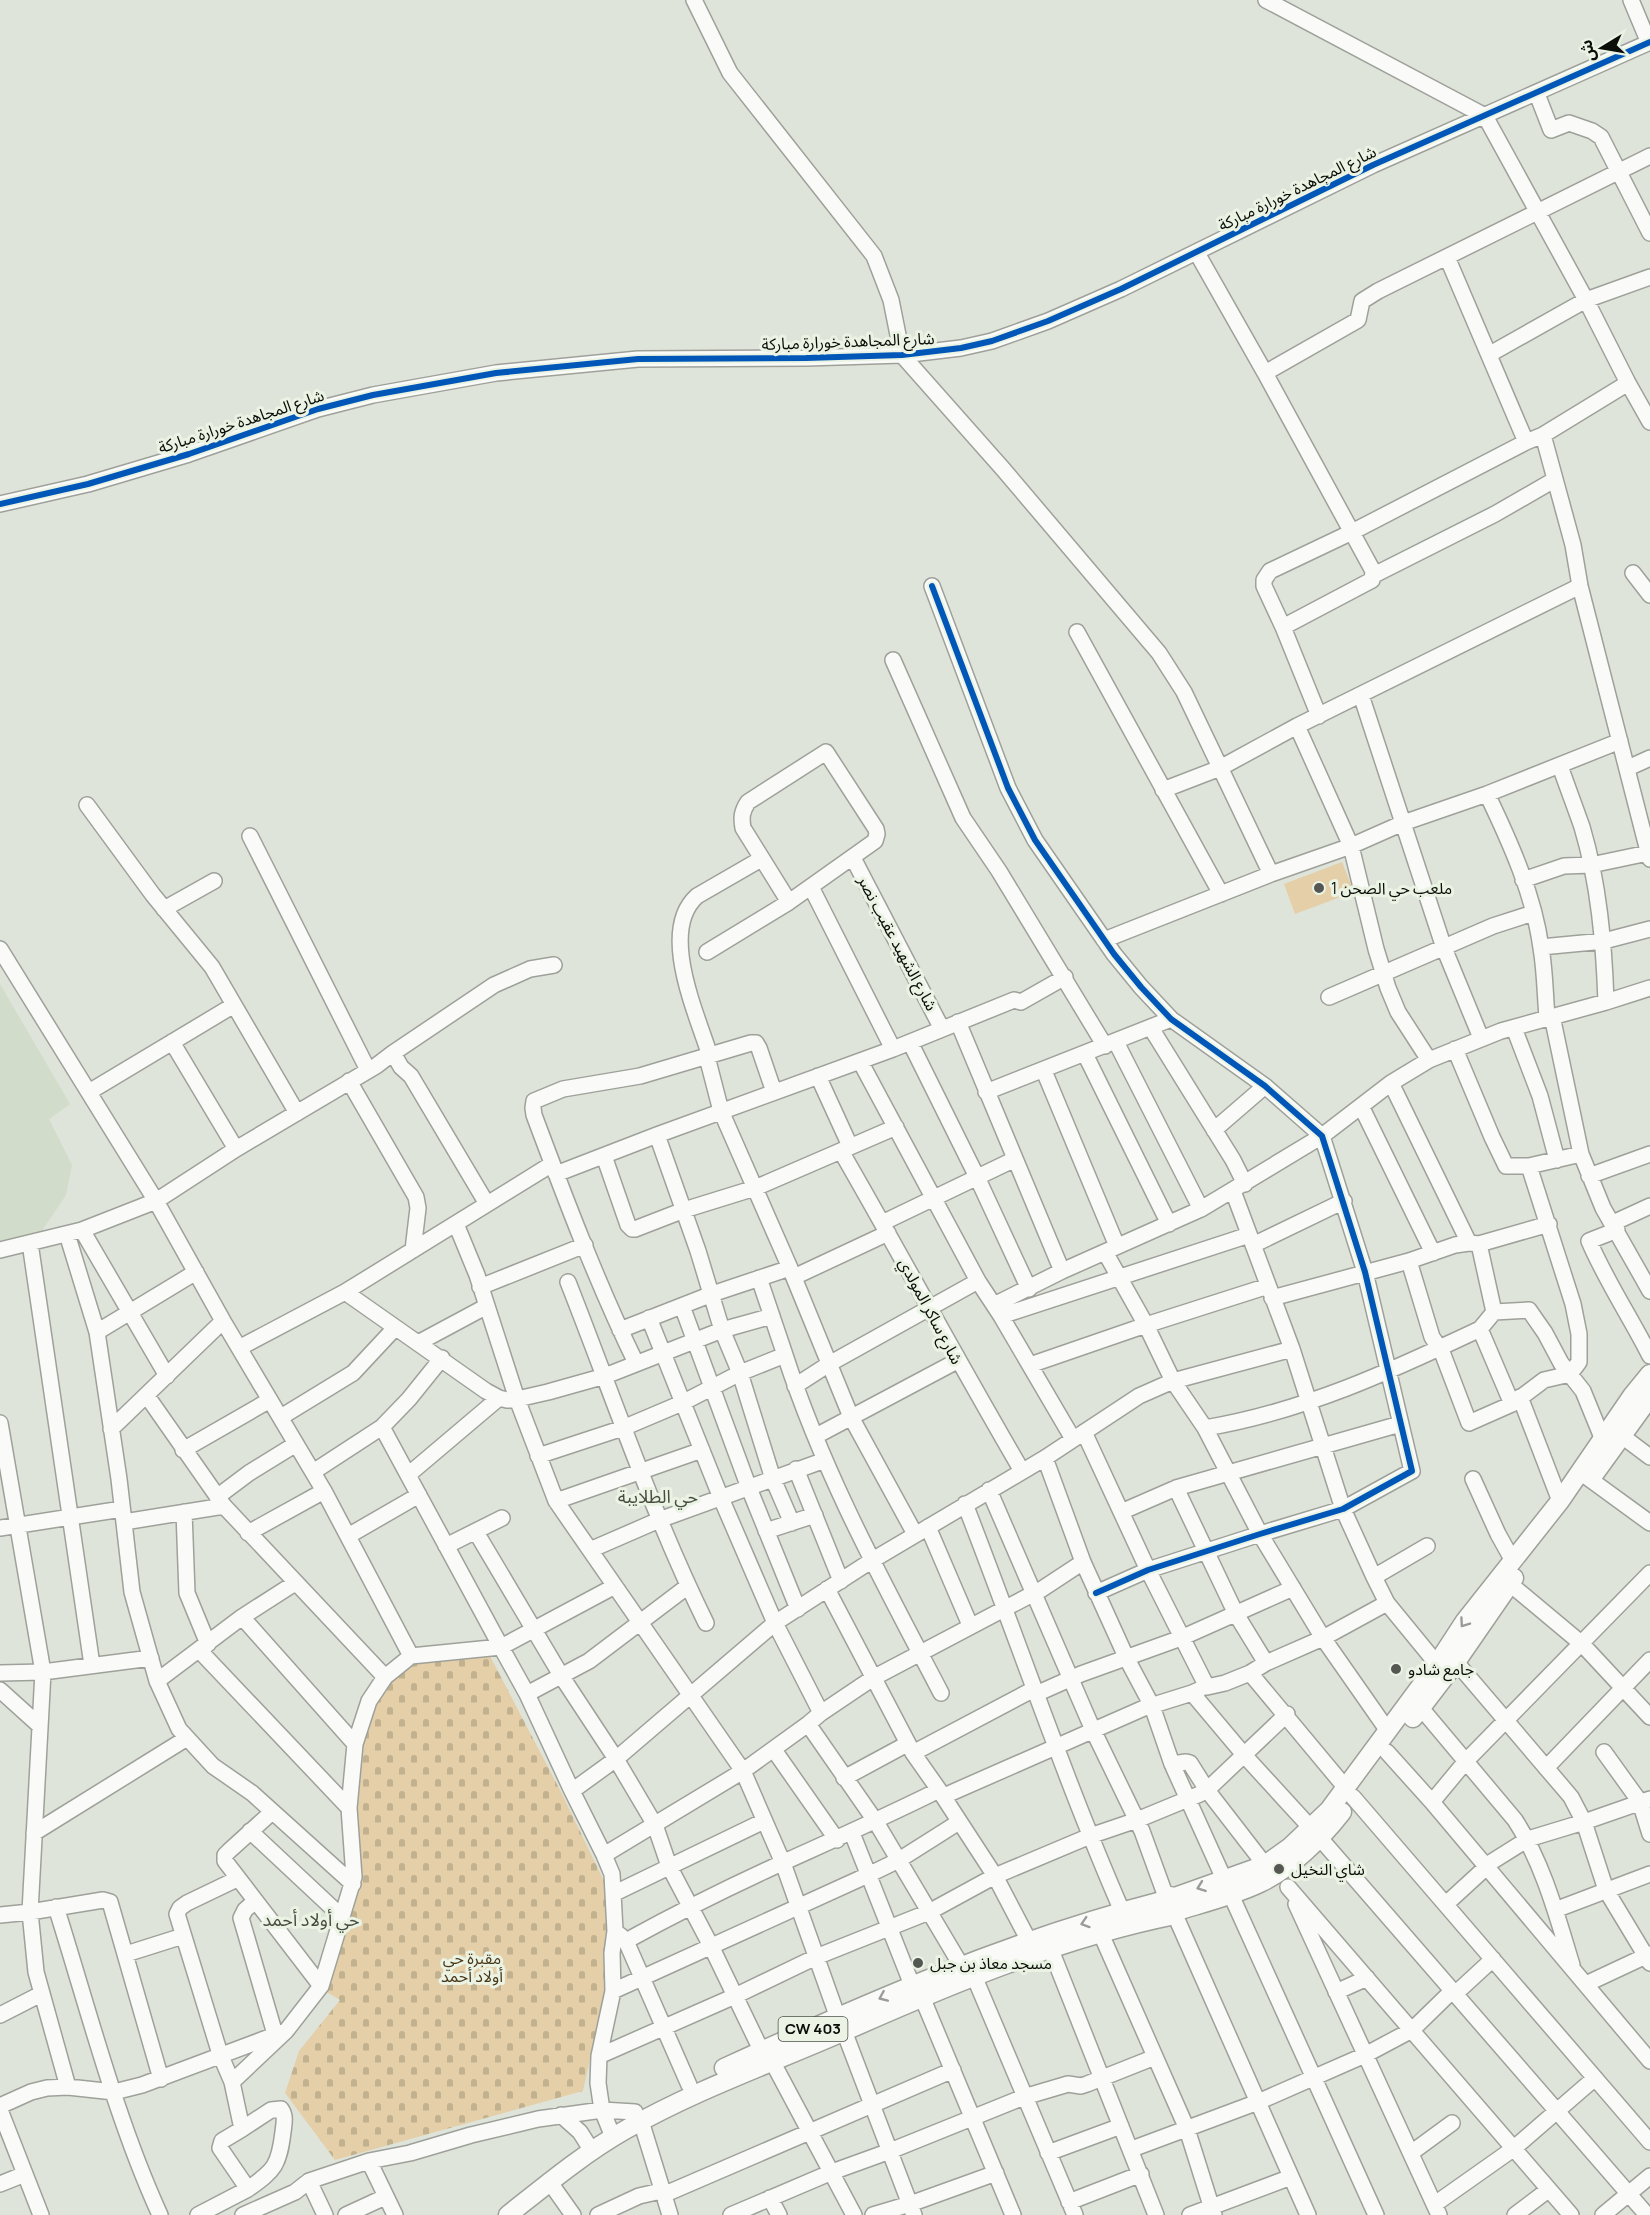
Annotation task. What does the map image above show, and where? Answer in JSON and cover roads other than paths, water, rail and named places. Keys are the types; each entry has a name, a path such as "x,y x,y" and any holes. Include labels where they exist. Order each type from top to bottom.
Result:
{"main road":[{"name":"CW 403","path":"507,2215 589,2147 608,2124 638,2116 767,2056 917,1991 968,1972 1051,1950 1227,1887 1261,1883 1278,1875 1349,1792 1387,1752 1456,1662 1585,1476 1603,1440 1650,1374"},
{"name":"CW 403","path":"1349,1792 1388,1731 1465,1621 1560,1501 1622,1436 1650,1397"},
{"name":"CW 403","path":"968,1972 1029,1941 1122,1911 1171,1906"},
{"name":"CW 403","path":"638,2116 689,2085 767,2056"},
{"name":"CW 403","path":"493,2215 589,2147"}],"street":[{"path":"694,0 730,73 874,256 891,300 902,355 1004,469 1159,654 1184,692 1271,874"},
{"path":"1266,0 1485,116 1650,422"},
{"path":"1631,0 1650,43"},
{"name":"شارع المجاهدة خورارة مباركة","path":"0,504 88,484 189,454 318,410 373,395 496,373 638,359 902,355 961,348 1019,332 1111,294 1373,165 1650,43"},
{"path":"1537,94 1551,130 1569,123 1592,131 1601,137 1650,233"},
{"path":"1265,373 1358,320 1362,301 1370,296 1650,156"},
{"path":"1197,253 1372,567 1374,575"},
{"path":"1447,257 1526,442"},
{"path":"1490,354 1586,300 1650,277"},
{"path":"1319,716 1264,586 1266,576 1270,571 1543,435 1628,383"},
{"path":"1523,880 1564,866 1591,865 1649,856 1645,810 1620,741 1580,586 1573,545 1543,435"},
{"path":"1283,627 1372,580 1374,575 1495,514 1554,480"},
{"path":"1633,573 1650,595"},
{"path":"932,586 1008,788 1020,813 1040,847 1104,940 1141,987 1171,1019 1265,1086 1322,1136 1365,1272 1412,1472 1343,1509 1148,1570 1096,1593"},
{"path":"1163,790 1220,768 1298,726 1580,586"},
{"path":"1077,632 1221,894"},
{"path":"893,660 963,818 1110,1044 1202,1209"},
{"path":"1360,695 1444,948 1481,1038"},
{"path":"1298,726 1350,846 1383,974 1398,1012 1429,1060"},
{"path":"1104,940 1271,874 1350,846 1403,823 1488,794 1620,741"},
{"path":"706,952 789,902 875,841 876,829 826,752 748,802 743,810 741,819 743,828 789,902"},
{"path":"1628,768 1650,758"},
{"path":"1560,766 1582,828 1591,865 1604,941 1606,1002"},
{"path":"1488,794 1507,837 1533,913 1541,946 1550,1017 1581,1155 1603,1208 1650,1291"},
{"path":"87,806 164,909 212,966 297,1113"},
{"path":"250,836 368,1070"},
{"name":"شارع الشهيد عقيب نصر","path":"853,858 942,1029"},
{"path":"761,859 697,896 691,902 682,920 680,931 681,956 709,1057 721,1111 792,1273 851,1417 921,1531 970,1625"},
{"path":"164,909 214,881"},
{"path":"811,887 893,1049"},
{"path":"1329,997 1495,925 1533,913"},
{"path":"1541,946 1604,941 1650,929"},
{"path":"0,949 156,1201 223,1321 324,1491 411,1656"},
{"path":"0,1250 82,1230 156,1201 236,1149 368,1070 494,985 530,969 554,965"},
{"path":"239,1348 345,1292 487,1204 554,1169 604,1156 893,1049 1014,1000 1021,1002 1065,977"},
{"path":"998,1311 1029,1289 1062,1271 1202,1209 1322,1136 1390,1083 1429,1060 1481,1038 1650,988"},
{"path":"89,1092 234,1005"},
{"path":"986,1092 1171,1019"},
{"path":"957,1022 1062,1271"},
{"path":"1151,1028 1233,1160 1251,1240 1292,1349 1343,1509 1374,1577 1388,1603 1437,1664 1456,1662 1571,1797 1584,1822 1606,1890 1648,1958 1586,1984"},
{"path":"1514,1028 1540,1096 1557,1160"},
{"path":"172,1042 236,1149"},
{"path":"910,1042 1029,1289"},
{"path":"636,1363 620,1330 554,1169 534,1115 534,1101 574,1086 640,1076 709,1057 745,1043 756,1043 774,1092"},
{"path":"1455,1048 1491,1137 1506,1166 1529,1166 1581,1155"},
{"path":"393,1053 411,1076 487,1204"},
{"path":"1084,1054 1169,1224"},
{"path":"860,1061 978,1281 1030,1365 1078,1436 1121,1512 1207,1687"},
{"path":"1044,1071 1120,1276 1173,1381 1205,1428 1260,1534 1323,1638 1388,1731"},
{"name":"شارع ساكر المولدي","path":"818,1076 845,1148 885,1228 931,1308 957,1361 1022,1471"},
{"path":"349,1081 416,1197 418,1208 413,1250"},
{"path":"1390,1083 1474,1244 1494,1312"},
{"path":"1214,1130 1265,1086"},
{"path":"1361,1106 1433,1253"},
{"path":"604,1156 632,1229 755,1188 896,1127"},
{"path":"657,1135 723,1330 740,1373 773,1479 792,1523"},
{"path":"1589,1176 1650,1154"},
{"path":"620,1330 759,1278 792,1273 885,1228 933,1197 1015,1159"},
{"path":"1409,1261 1432,1337 1442,1352 1469,1423 1516,1401 1544,1380 1570,1374 1579,1362 1579,1334 1573,1305 1549,1224 1529,1166"},
{"path":"998,1311 1251,1240 1344,1201"},
{"path":"1650,1206 1589,1241 1598,1262 1650,1356"},
{"path":"456,1224 487,1306 517,1399 556,1501 743,1771 783,1863 841,2025 912,2210"},
{"path":"1030,1365 1146,1325 1270,1292 1409,1261 1455,1245 1474,1244 1549,1224"},
{"path":"82,1230 166,1377"},
{"path":"67,1234 97,1332 135,1604 157,1681 179,1729 213,1766 252,1793 353,1884"},
{"path":"30,1243 92,1665"},
{"path":"480,1287 585,1245"},
{"path":"97,1332 196,1272"},
{"path":"759,1278 795,1386 825,1461 871,1561 941,1693"},
{"path":"795,1386 829,1364 978,1281"},
{"path":"568,1282 605,1376 639,1473 706,1623"},
{"path":"345,1292 499,1398 517,1399 605,1376 723,1330 772,1316"},
{"path":"418,1343 487,1306"},
{"path":"682,1306 749,1488 798,1609"},
{"path":"1205,1428 1249,1420 1309,1402 1387,1372 1480,1329 1494,1312 1529,1310 1583,1391 1603,1440"},
{"path":"649,1318 681,1403 775,1623 820,1713"},
{"path":"111,1429 223,1321"},
{"path":"281,1417 353,1373 395,1328"},
{"path":"1480,1329 1516,1401 1560,1501"},
{"path":"572,1791 616,1759 775,1623 871,1561 1045,1458 1139,1396 1173,1381 1292,1349"},
{"path":"538,1456 623,1428 681,1403 740,1373 785,1355"},
{"path":"313,1473 382,1427 409,1399 442,1358"},
{"path":"816,1436 957,1361"},
{"path":"147,1396 220,1502 385,1677"},
{"path":"408,1475 499,1398"},
{"path":"183,1450 270,1400"},
{"path":"0,1424 43,1672 30,1912 36,1972 68,2087"},
{"path":"1121,1512 1176,1488 1400,1424"},
{"path":"382,1427 527,1694 604,1855 612,1874 613,1894 621,1936 643,1978 689,2085"},
{"path":"1622,1436 1650,1457"},
{"path":"0,1528 71,1517 184,1512 220,1502 249,1473 296,1444"},
{"path":"556,1501 702,1450"},
{"path":"1045,1458 1096,1593 1152,1706 1172,1764 1376,2215"},
{"path":"590,1550 659,1520 796,1469 825,1461"},
{"path":"796,1469 841,1581"},
{"path":"1585,1476 1650,1523"},
{"path":"1473,1479 1513,1561"},
{"path":"1176,1488 1236,1614 1266,1663"},
{"path":"989,1490 1094,1730 1142,1831 1171,1906 1308,2215"},
{"path":"248,1533 324,1491"},
{"path":"348,1536 419,1495"},
{"path":"965,1504 1090,1836 1122,1911"},
{"path":"184,1512 187,1593 203,1647 349,1808"},
{"path":"766,1532 814,1515"},
{"path":"446,1546 502,1518"},
{"path":"476,1532 562,1677 616,1759 655,1825 669,1866 735,1996 811,2132 854,2215"},
{"path":"1374,1577 1427,1546"},
{"path":"604,1855 743,1771 774,1750 820,1713 873,1678 921,1654 970,1625 1006,1609 1083,1562"},
{"path":"1432,1803 1466,1761 1650,1573"},
{"path":"157,1681 242,1617 295,1583"},
{"path":"1509,1583 1582,1644 1650,1717"},
{"path":"232,2082 321,1986 353,1884 355,1867 349,1808 355,1744 369,1701 385,1677 411,1656 501,1647 615,1586"},
{"path":"527,1694 562,1677 610,1647 688,1586"},
{"path":"844,1778 1035,1692 1182,1638 1293,1588"},
{"path":"827,1589 910,1749 995,1876 1029,1941"},
{"path":"243,2215 295,2192 309,2181 369,2161 410,2153 511,2125 561,2115 608,2124 598,2083 599,2056 613,1991 612,1953 621,1936 941,1793 1144,1708 1250,1673 1266,1663 1323,1638 1388,1603"},
{"path":"242,1617 355,1744"},
{"path":"0,1672 43,1672 151,1658"},
{"path":"1546,1768 1650,1660"},
{"path":"1250,1673 1287,1714 1349,1792 1650,2142"},
{"path":"0,1690 40,1726"},
{"path":"1192,1693 1647,2215"},
{"path":"1421,1708 1515,1820 1528,1839 1555,1910 1574,1971"},
{"path":"599,2056 735,1996 816,1957 929,1912 995,1876 1207,1790 1287,1714"},
{"path":"808,1724 876,1822 929,1912 968,1972 1072,2208 1141,2174"},
{"path":"34,1833 187,1738"},
{"path":"774,1750 837,1840"},
{"path":"1387,1752 1650,2061"},
{"path":"1604,1752 1645,1801 1650,1834"},
{"path":"1172,1764 1190,1763 1207,1790 1278,1875 1571,2215"},
{"path":"1446,1904 1485,1866 1528,1839 1645,1801"},
{"path":"272,1812 225,1855 227,1866 321,1986"},
{"path":"613,1894 764,1821"},
{"path":"613,1991 899,1860 959,1822"},
{"path":"250,1831 342,1917"},
{"path":"852,1833 889,1929 953,2070 1013,2215"},
{"path":"1555,1910 1650,1874"},
{"path":"1278,1875 1336,1992 1437,2210 1513,2149 1594,2078"},
{"path":"237,1879 177,1911 220,2054 232,2082 242,2129"},
{"path":"0,1915 103,1900 110,1902 161,2079"},
{"path":"255,1901 245,1910 241,1918 280,2032"},
{"path":"56,1907 114,2092 149,2192 160,2215"},
{"path":"1101,1934 1187,2129 1212,2211"},
{"path":"126,1954 183,1936"},
{"path":"1051,1950 1156,2215"},
{"path":"1131,2149 1258,2102 1365,2055 1412,2030 1493,1959"},
{"path":"1336,1992 1367,1978"},
{"path":"0,2015 41,1995"},
{"path":"41,2215 0,2108 31,2092 47,2088 68,2087 114,2092 161,2079 280,2032"},
{"path":"731,2215 832,2172 1024,2097 1068,2084 1081,2086 1155,2057"},
{"path":"598,2215 639,2196 662,2193 811,2132 953,2070"},
{"path":"198,2215 248,2189 268,2175 276,2164 281,2149 284,2114 281,2109 271,2110 222,2141 220,2148 248,2189"},
{"path":"561,2115 572,2124 589,2147"},
{"path":"638,2116 670,2215"},
{"path":"1411,2153 1452,2123"},
{"path":"1048,2153 1121,2126"},
{"path":"369,2161 394,2215"},
{"path":"873,2215 912,2210 996,2173"},
{"path":"0,2184 25,2174"},
{"path":"1603,2215 1650,2176"},
{"path":"1190,2215 1212,2211 1291,2177"},
{"path":"309,2181 325,2215"},
{"path":"549,2181 573,2215"},
{"path":"1515,2215 1548,2190"},
{"path":"346,2215 385,2197"},
{"path":"770,2198 779,2215"}],"place":[{"name":"ملعب حي الصحن 1","path":"1319,888"},
{"name":"جامع شادو","path":"1396,1669"},
{"name":"شاي النخيل","path":"1279,1869"},
{"name":"مسجد معاذ بن جبل","path":"918,1963"}],"district":[{"name":"حي الطلايبة","path":"658,1497"},
{"name":"حي أولاد أحمد","path":"311,1920"}],"park label":[{"name":"مقبرة حي أولاد أحمد","path":"472,1967"}]}
